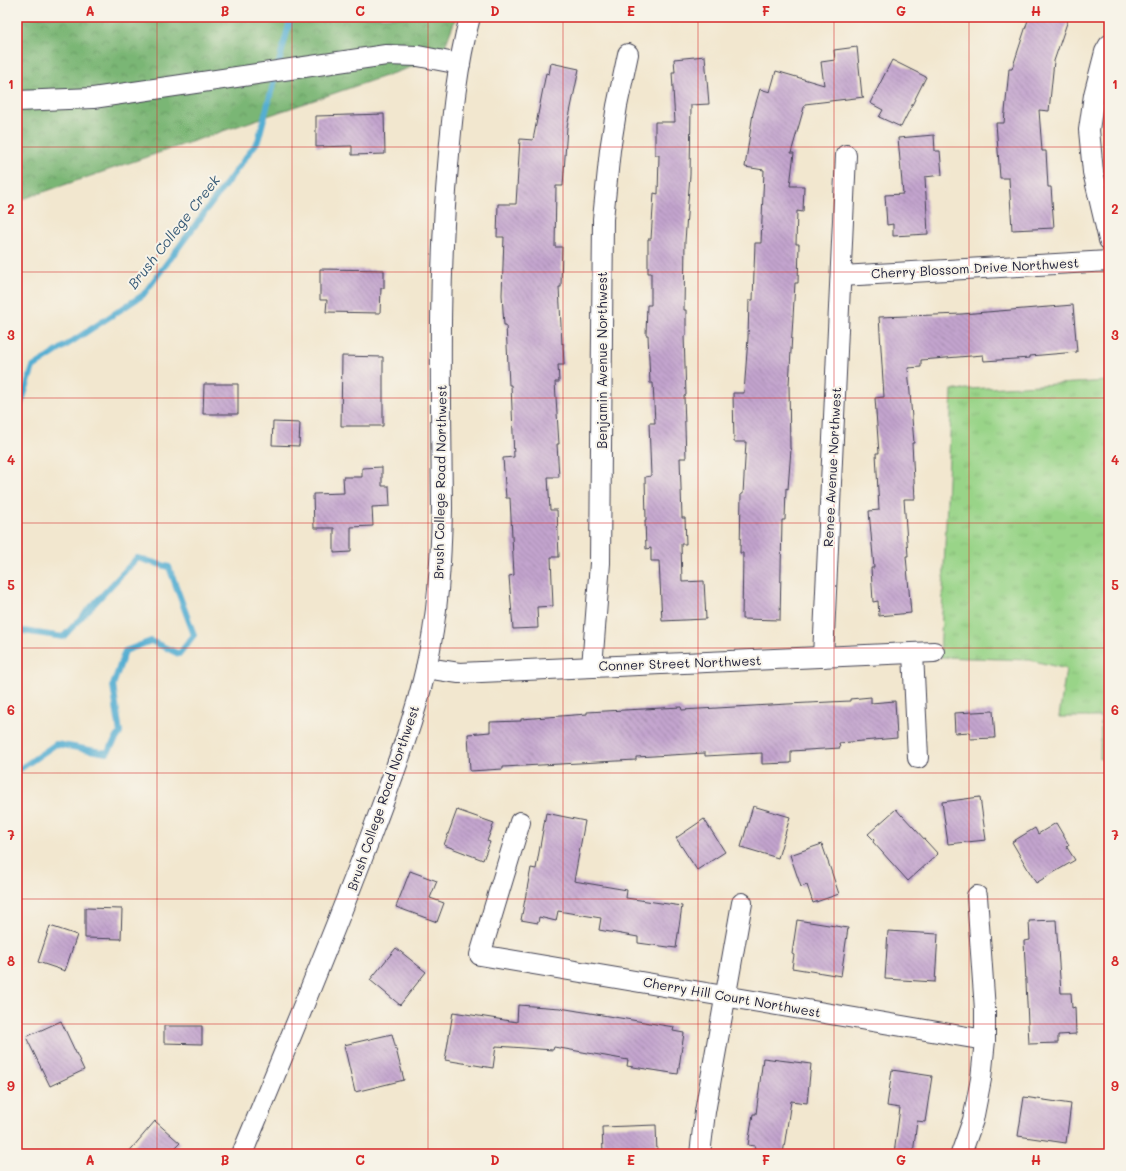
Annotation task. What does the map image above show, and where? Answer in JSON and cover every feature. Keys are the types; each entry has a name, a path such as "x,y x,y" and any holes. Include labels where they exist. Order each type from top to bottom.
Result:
{"street":[{"name":"Brush College Road Northwest","path":"242,1154 348,899 406,738 426,668 438,590 441,548 442,261 444,215 451,122 460,64 470,17"},
{"path":"1109,45 1105,52 1094,95 1090,130 1093,172 1109,240"},
{"name":"Benjamin Avenue Northwest","path":"592,667 600,563 603,219 614,121 628,54"},
{"path":"17,101 94,98 386,56 418,56 460,64"},
{"name":"Renee Avenue Northwest","path":"823,657 846,155"},
{"name":"Cherry Blossom Drive Northwest","path":"841,276 1109,261"},
{"name":"Conner Street Northwest","path":"426,668 459,673 934,652"},
{"path":"913,653 918,758"},
{"name":"Cherry Hill Court Northwest","path":"520,822 480,955 725,995 984,1040"},
{"path":"961,1154 972,1120 981,1079 984,1040 985,1010 977,896"},
{"path":"700,1154 705,1112 742,903"}],"green space":[{"path":"17,17 456,17 441,57 17,201"},
{"path":"1109,381 1109,758 1100,759 1101,717 1059,717 1066,669 1030,660 940,657 952,390"}],"building":[{"path":"1029,17 1069,17 1054,61 1049,111 1039,110 1042,151 1046,151 1048,187 1051,187 1054,228 1012,230 1009,178 1000,178 996,123 1004,123 1009,69 1012,69"},
{"path":"857,47 862,96 864,97 805,104 791,153 794,153 790,186 804,186 803,212 797,211 796,244 799,244 798,283 795,283 789,385 791,449 788,489 786,488 785,520 782,520 780,620 742,619 743,553 740,553 741,494 743,494 746,442 734,442 733,393 744,393 749,300 753,300 755,243 761,243 764,170 745,167 753,113 760,89 770,92 776,71 824,85 821,62 835,60 834,50"},
{"path":"705,56 709,104 691,105 690,175 685,241 684,310 686,310 686,336 684,336 686,395 684,396 686,458 680,458 682,518 685,518 686,544 681,544 682,582 704,581 706,619 662,621 659,561 651,561 651,548 646,549 645,520 645,477 651,476 649,423 655,423 653,383 650,383 648,335 646,335 647,305 651,305 651,273 648,273 648,239 651,239 654,193 658,194 659,155 655,155 655,122 675,122 672,72 675,72 674,59"},
{"path":"892,60 926,77 901,127 879,117 883,110 870,103"},
{"path":"551,63 579,69 567,127 563,186 556,186 555,247 562,247 561,287 559,287 564,365 558,365 559,382 555,382 559,444 557,444 559,477 548,477 550,510 557,510 559,557 551,557 553,606 537,607 538,628 513,629 509,576 514,575 510,498 506,498 503,458 514,457 511,385 509,385 506,325 504,325 502,295 504,237 497,237 498,204 516,204 520,139 533,140 546,73 549,74"},
{"path":"384,114 385,154 352,155 352,146 316,147 316,116"},
{"path":"934,135 935,151 940,151 942,175 925,177 928,234 893,236 893,224 887,225 885,195 903,194 898,138"},
{"path":"320,269 384,270 384,288 381,288 380,313 326,312 327,300 320,300"},
{"path":"1073,305 1077,352 1030,356 1030,358 984,361 983,355 921,360 921,367 908,368 914,443 912,443 915,499 904,499 908,556 906,556 911,613 879,616 878,601 873,602 871,568 874,568 869,511 879,510 876,453 879,453 875,398 884,397 879,317 962,314"},
{"path":"342,356 383,357 383,426 341,426"},
{"path":"204,384 238,384 238,414 203,414"},
{"path":"273,422 300,423 299,446 272,445"},
{"path":"382,467 382,486 389,486 390,506 372,507 373,526 351,527 351,552 334,553 334,528 314,528 313,494 344,493 343,477 362,477 362,468"},
{"path":"871,697 871,703 895,701 897,738 839,743 840,748 791,751 791,763 762,764 762,753 705,756 705,753 636,757 636,760 503,767 503,769 470,771 468,734 490,732 490,722 521,721 521,719 587,714 587,712 681,707 682,710 850,701 850,699"},
{"path":"993,711 995,738 970,739 970,732 955,733 954,713"},
{"path":"980,797 986,840 948,844 942,802"},
{"path":"753,806 790,817 778,858 741,847"},
{"path":"896,809 938,854 908,881 873,842 874,840 868,834"},
{"path":"457,810 494,823 487,841 490,842 483,860 444,845"},
{"path":"546,813 585,821 574,881 627,890 626,898 682,906 676,948 638,943 638,937 599,930 601,918 558,911 556,921 539,917 538,923 521,920 531,868 536,869"},
{"path":"704,819 725,852 697,870 676,838"},
{"path":"1056,823 1069,845 1066,846 1075,860 1036,883 1012,842 1035,828 1038,834"},
{"path":"822,844 839,894 813,903 807,885 801,887 790,855"},
{"path":"410,871 437,881 430,898 444,903 437,922 396,907"},
{"path":"85,908 122,909 121,939 85,938"},
{"path":"797,920 848,928 841,976 792,968 794,955 792,954"},
{"path":"1056,920 1061,993 1071,993 1072,1008 1075,1007 1076,1034 1058,1035 1058,1043 1029,1044 1024,941 1030,940 1029,921"},
{"path":"50,926 77,935 65,971 38,962"},
{"path":"888,931 938,934 935,982 885,979"},
{"path":"396,948 426,972 400,1005 370,980"},
{"path":"518,1005 560,1008 674,1027 673,1031 684,1033 678,1074 627,1066 628,1060 554,1047 553,1050 496,1046 493,1068 445,1060 453,1012 517,1022"},
{"path":"61,1021 84,1070 50,1086 26,1037"},
{"path":"164,1026 202,1026 202,1044 164,1043"},
{"path":"392,1034 404,1080 355,1092 344,1045"},
{"path":"763,1058 811,1064 807,1103 791,1101 783,1154 754,1154 755,1146 748,1145 753,1114 756,1114"},
{"path":"892,1070 932,1076 925,1122 917,1121 913,1154 894,1154 900,1108 887,1106"},
{"path":"1024,1097 1071,1104 1066,1143 1018,1136"},
{"path":"155,1121 180,1143 169,1154 127,1154"},
{"path":"656,1125 657,1154 603,1154 602,1127"}],"waterway":[{"name":"Brush College Creek","path":"17,416 33,367 143,295 258,141 291,17"},
{"name":"Brush College Creek","path":"17,630 63,637 137,558 169,567 194,635 179,654 151,641 125,651 113,685 120,733 107,753 56,744 17,771"}]}
